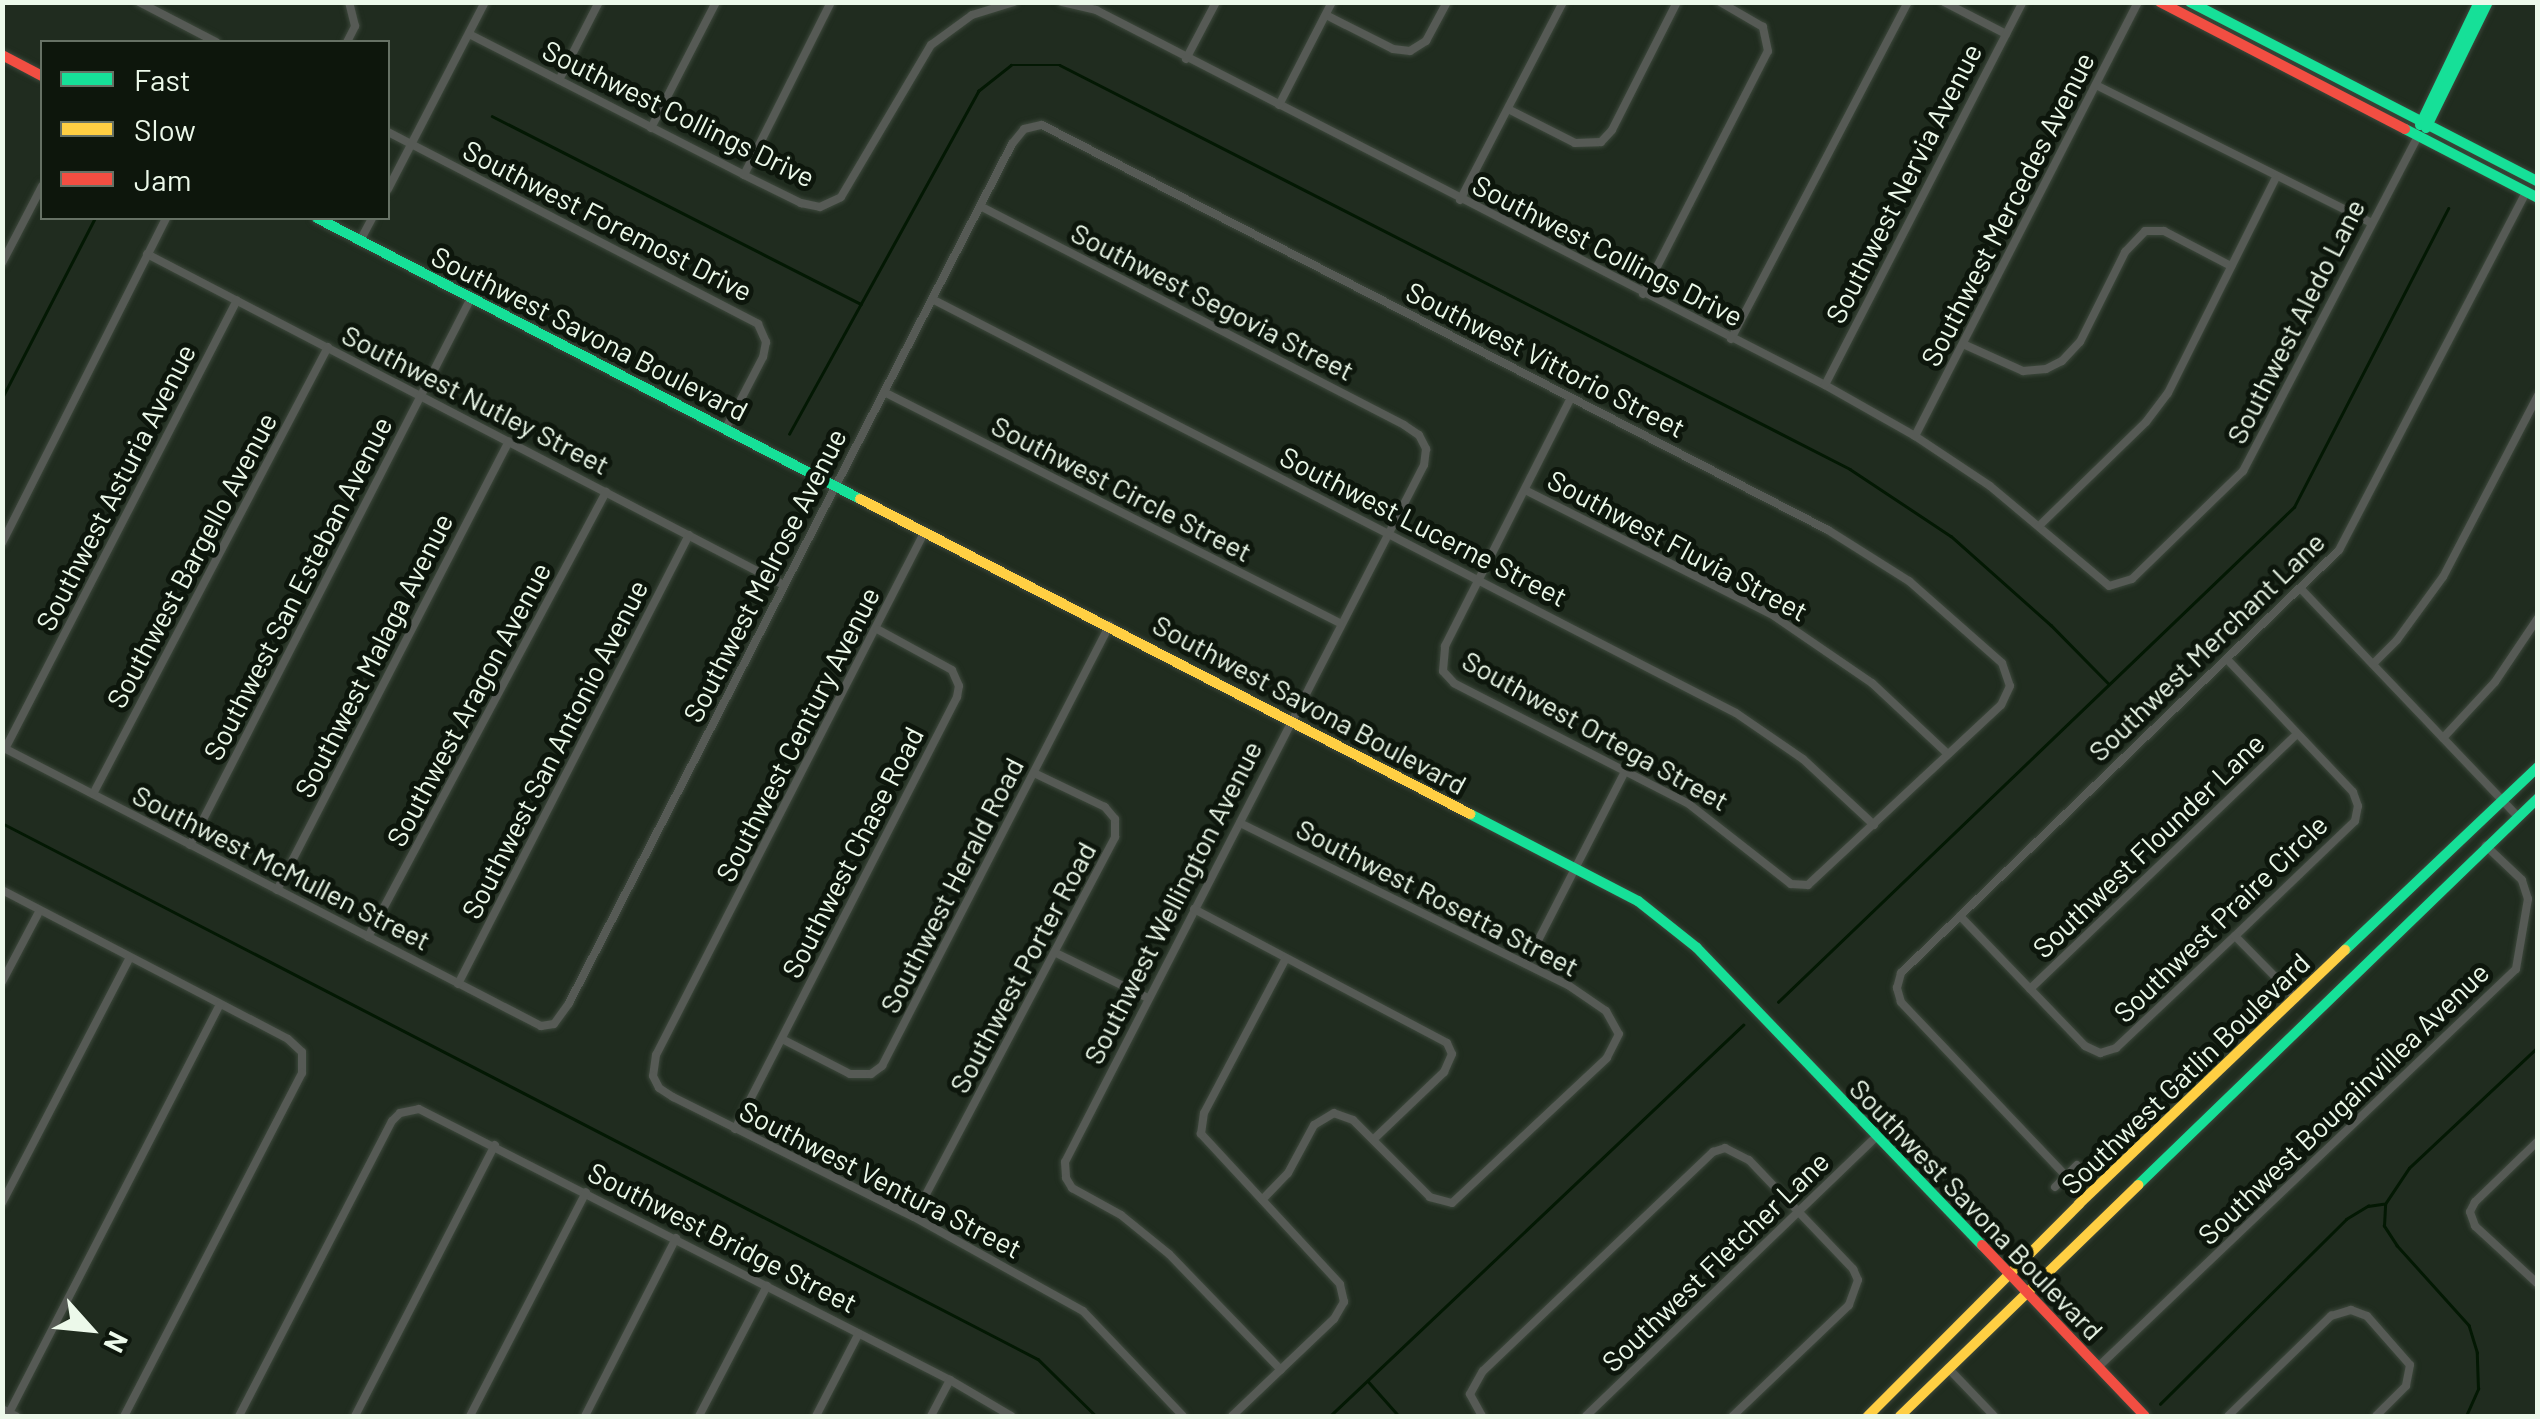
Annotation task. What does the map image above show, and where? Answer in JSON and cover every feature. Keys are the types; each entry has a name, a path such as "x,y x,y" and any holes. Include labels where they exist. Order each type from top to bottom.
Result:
{"street":[{"path":"139,2 212,40"},
{"path":"348,40 356,26 349,2"},
{"path":"390,185 485,2"},
{"path":"559,80 600,2"},
{"path":"651,128 716,2"},
{"path":"744,175 832,2"},
{"path":"966,2 972,16"},
{"name":"Southwest Collings Drive","path":"469,34 744,175 801,203 820,207 841,197 931,45 972,16 1014,2"},
{"name":"Southwest Collings Drive","path":"1062,2 1098,6 1186,59 1825,385 1915,436 1990,486 2104,585"},
{"path":"1186,59 1216,2"},
{"path":"1279,105 1332,2"},
{"path":"1326,15 1392,49 1410,51 1426,41 1448,2"},
{"path":"1460,200 1563,2"},
{"path":"1508,109 1575,143 1601,142 1612,130 1678,2"},
{"path":"1643,294 1768,50 1763,27 1720,2"},
{"path":"1731,339 1908,2"},
{"path":"1944,2 2006,34"},
{"name":"Southwest Nervia Avenue","path":"1825,385 2023,2"},
{"name":"Southwest Mercedes Avenue","path":"1915,436 2138,2"},
{"path":"2160,2 2538,198"},
{"path":"2190,2 2538,182"},
{"name":"Southwest Aledo Lane","path":"2424,124 2479,2"},
{"name":"Southwest Aledo Lane","path":"2104,585 2115,586 2132,578 2243,471 2488,2"},
{"path":"2,55 40,75"},
{"path":"2096,85 2371,223"},
{"name":"Southwest Vittorio Street","path":"1019,133 1035,126 1056,130 1864,552 1944,610 2009,674 2009,692 1948,754"},
{"name":"Southwest Foremost Drive","path":"390,133 758,324 766,342 764,357 726,428"},
{"name":"Southwest Melrose Avenue","path":"541,1026 554,1024 569,1004 1019,133"},
{"path":"2039,526 2146,422 2168,393 2276,177"},
{"path":"2,263 40,190"},
{"name":"Southwest Merchant Lane","path":"2066,1176 1901,1002 1896,988 1901,973 2339,550 2526,192"},
{"name":"Southwest Segovia Street","path":"980,206 1423,439"},
{"path":"2,543 165,220"},
{"name":"Southwest Savona Boulevard","path":"321,220 1576,868 1676,928 2146,1416"},
{"path":"361,240 371,220"},
{"path":"1964,344 2023,371 2046,370 2062,362 2084,334 2125,252 2145,230 2164,231 2231,266"},
{"name":"Southwest Nutley Street","path":"148,254 784,585"},
{"name":"Southwest San Esteban Avenue","path":"190,845 471,298"},
{"name":"Southwest Lucerne Street","path":"932,298 1755,725 1825,778 1874,825"},
{"name":"Southwest Asturia Avenue","path":"4,748 237,300"},
{"name":"Southwest Bargello Avenue","path":"93,794 328,347"},
{"name":"Southwest Circle Street","path":"884,392 1340,623"},
{"path":"2372,664 2397,640 2444,577 2538,394"},
{"path":"1479,580 1571,398"},
{"name":"Southwest Wellington Avenue","path":"1281,1370 1169,1254 1121,1214 1072,1188 1064,1172 1068,1153 1424,465 1423,439"},
{"name":"Southwest Malaga Avenue","path":"277,890 509,442"},
{"name":"Southwest Fluvia Street","path":"1525,490 1774,616 1881,690 1948,754"},
{"name":"Southwest Aragon Avenue","path":"368,937 606,492"},
{"name":"Southwest Century Avenue","path":"708,956 926,531"},
{"name":"Southwest San Antonio Avenue","path":"458,984 689,535"},
{"name":"Southwest Ortega Street","path":"1479,580 1445,646 1442,665 1454,683 1701,812 1791,884 1808,885 1822,876 1874,825"},
{"path":"2301,589 2518,817"},
{"path":"2443,738 2495,682 2538,618"},
{"name":"Southwest Herald Road","path":"782,1039 850,1074 871,1074 882,1066 1110,625"},
{"name":"Southwest Chase Road","path":"735,1129 958,692 952,670 877,630"},
{"name":"Southwest Praire Circle","path":"1960,916 2085,1046 2100,1053 2116,1048 2235,936 2355,820 2358,806 2353,792 2226,660"},
{"name":"Southwest Flounder Lane","path":"2030,989 2297,734"},
{"name":"Southwest McMullen Street","path":"4,748 541,1026"},
{"path":"1874,825 1948,754"},
{"name":"Southwest Gatlin Boulevard","path":"1868,1416 2010,1272 2538,767"},
{"path":"1526,964 1626,771"},
{"name":"Southwest Porter Road","path":"914,1218 1113,844 1116,825 1105,807 1034,772"},
{"name":"Southwest Gatlin Boulevard","path":"1900,1416 2538,798"},
{"name":"Southwest Rosetta Street","path":"1240,823 1526,964 1582,994 1612,1017 1619,1034 1614,1051 1461,1198 1447,1203 1430,1197 1374,1139"},
{"name":"Southwest Bougainvillea Avenue","path":"2098,1367 2516,969 2528,899 2522,880 2486,846"},
{"path":"2,890 288,1039 302,1052 302,1073 124,1416"},
{"path":"1194,909 1437,1034 1450,1048 1444,1072 1374,1139 1346,1116 1327,1114 1310,1132 1288,1174 1262,1200"},
{"path":"2,982 40,910"},
{"path":"2235,936 2296,998"},
{"path":"1056,953 1148,998"},
{"path":"2,1202 130,956"},
{"name":"Southwest Ventura Street","path":"708,956 656,1055 653,1076 665,1092 914,1218 1083,1311 1182,1416"},
{"path":"1232,1416 1339,1313 1344,1296 1340,1284 1204,1140 1204,1113 1286,958"},
{"path":"9,1413 220,1004"},
{"name":"Southwest Bridge Street","path":"239,1416 392,1121 410,1109 428,1111 495,1145 950,1380 1011,1416"},
{"name":"Southwest Fletcher Lane","path":"1586,1416 1876,1138"},
{"path":"2537,1142 2475,1202 2470,1212 2475,1226 2538,1284"},
{"path":"355,1416 495,1145"},
{"path":"1482,1416 1470,1394 1482,1371 1719,1149 1744,1154 1853,1269 1858,1284 1850,1305 1733,1416"},
{"path":"2055,1187 2077,1165"},
{"path":"470,1416 586,1192"},
{"path":"585,1416 676,1238"},
{"path":"700,1416 767,1286"},
{"path":"2228,1416 2331,1316 2352,1310 2367,1316 2406,1357 2411,1371 2402,1392 2376,1416"},
{"path":"816,1416 859,1333"},
{"path":"1948,1368 1994,1416"},
{"path":"931,1416 950,1380"}],"waterway":[{"path":"789,434 978,91 1011,65 1060,65 1850,469 1951,536 2051,625 2108,683"},
{"path":"492,116 861,304"},
{"path":"1778,1002 2294,507 2448,208"},
{"path":"2,398 94,220"},
{"path":"2,823 1038,1359 1096,1416"},
{"path":"1330,1416 1743,1025"},
{"path":"2466,1416 2478,1389 2477,1353 2469,1326 2397,1246 2384,1226 2385,1204 2409,1168 2538,1047"},
{"path":"2160,1404 2346,1219 2368,1206 2383,1204"},
{"path":"1368,1381 1399,1416"}],"traffic: fast":[{"path":"2190,2 2538,182"},
{"path":"2420,125 2479,2"},
{"path":"2426,128 2488,2"},
{"path":"2405,129 2538,198"},
{"path":"321,220 860,499"},
{"path":"2345,950 2538,767"},
{"path":"2138,1185 2538,798"},
{"path":"1470,814 1638,901 1697,948 1982,1245"}],"traffic: slow":[{"path":"860,499 1470,814"},
{"path":"1868,1416 2079,1204 2345,950"},
{"path":"1900,1416 2138,1185"}],"traffic: jam":[{"path":"2160,2 2405,129"},
{"path":"2,55 40,75"},
{"path":"1982,1245 2145,1416"}]}
